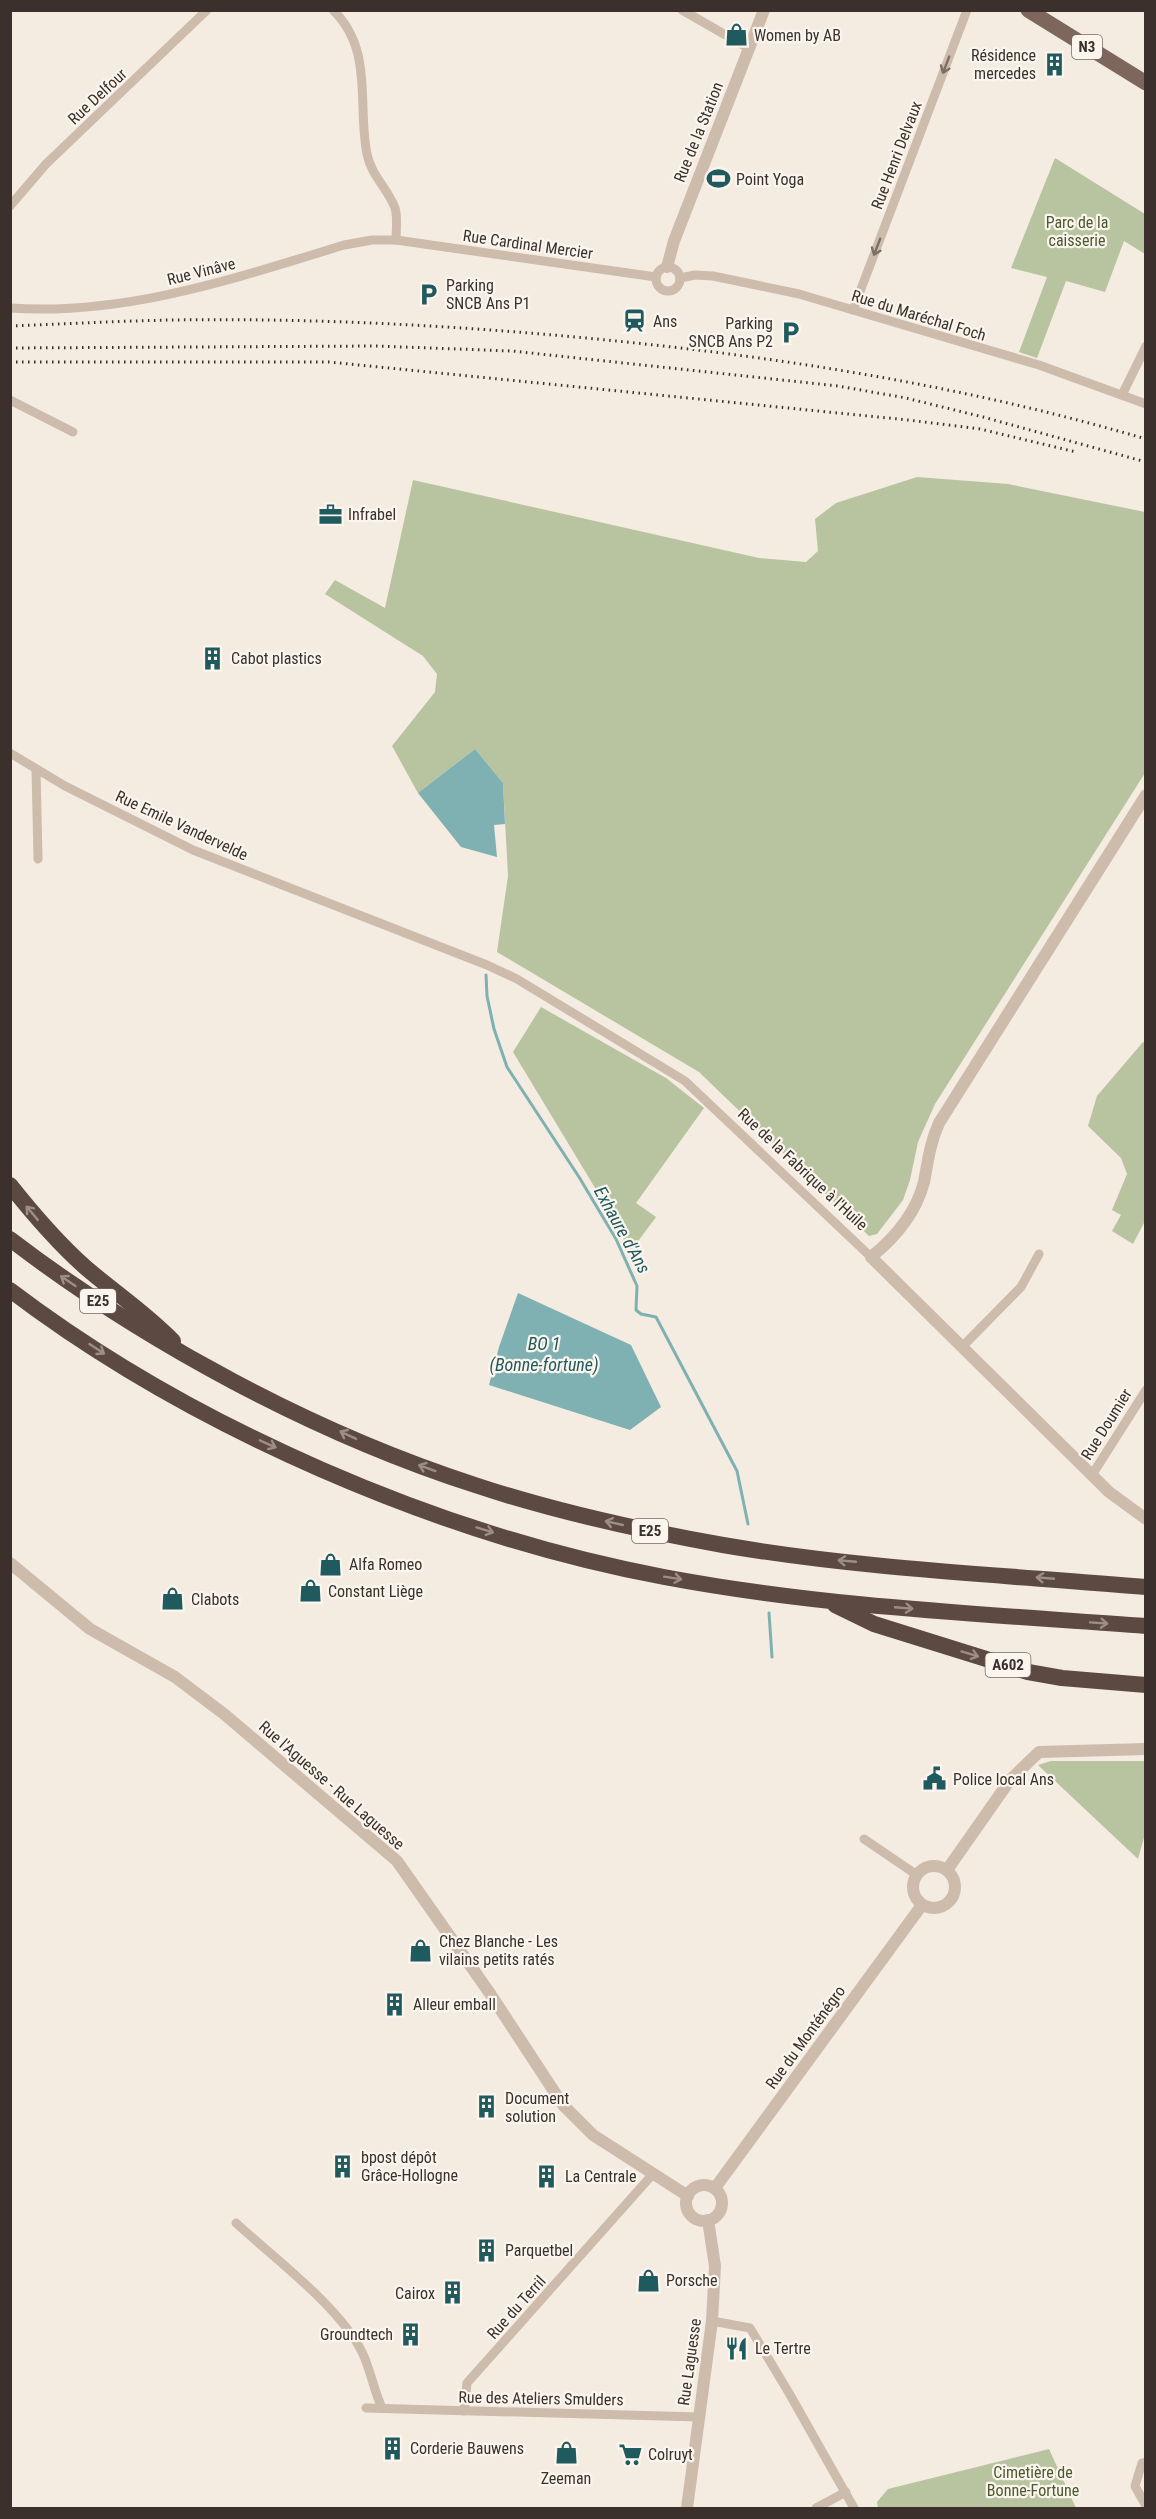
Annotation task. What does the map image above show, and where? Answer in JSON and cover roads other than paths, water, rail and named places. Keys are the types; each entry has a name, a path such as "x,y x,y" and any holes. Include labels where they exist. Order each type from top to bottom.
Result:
{"highway":[{"path":"10,1185 58,1241 87,1268 153,1320 189,1357"},
{"name":"E25","path":"10,1239 123,1317 189,1357 275,1402 374,1447 474,1485 561,1511 714,1543 820,1559 1146,1587"},
{"name":"E25","path":"10,1290 142,1379 244,1433 402,1502 565,1554 663,1577 825,1600 1146,1626"},
{"name":"A602","path":"825,1600 874,1624 1028,1672 1062,1678 1146,1685"}],"main road":[{"name":"N3","path":"1036,12 1146,72"},
{"name":"N3","path":"1036,12 1146,83"}],"street":[{"name":"Rue Delfour","path":"10,206 46,164 207,10"},
{"path":"333,10 352,33 359,50 368,155 378,180 395,208 396,240"},
{"path":"682,10 750,49"},
{"name":"Rue de la Station","path":"668,267 682,218 764,10"},
{"name":"Rue Henri Delvaux","path":"853,310 967,10"},
{"name":"Rue Vinâve","path":"10,308 26,309 134,301 229,280 344,245 372,240 396,240"},
{"name":"Rue Cardinal Mercier","path":"396,240 656,277"},
{"path":"668,267 676,270 680,278 676,287 666,291 658,286 656,277 658,272 668,267"},
{"name":"Rue du Maréchal Foch","path":"680,278 704,275 747,282 853,310 1039,365 1146,404"},
{"path":"1122,395 1146,346"},
{"path":"10,400 73,432"},
{"name":"Rue Emile Vandervelde","path":"10,753 65,786 193,850 381,924"},
{"path":"36,768 38,859"},
{"path":"871,1257 896,1234 908,1218 920,1195 930,1147 939,1123 1146,795"},
{"name":"Rue de la Fabrique à l'Huile","path":"381,924 517,979 685,1081 871,1257 1092,1475 1146,1519"},
{"path":"962,1347 1021,1287 1039,1254"},
{"name":"Rue Doumier","path":"1092,1475 1146,1390"},
{"name":"Rue l'Aguesse - Rue Laguesse","path":"10,1563 90,1629 175,1677 224,1714 397,1861 491,1995 563,2105 593,2135 688,2196"},
{"path":"947,1870 1010,1780 1039,1752 1146,1749"},
{"path":"864,1839 917,1875"},
{"path":"933,1866 947,1870 955,1884 952,1898 941,1907 929,1908 922,1905 913,1890 917,1875 925,1868 933,1866"},
{"name":"Rue du Monténégro","path":"715,2188 922,1905"},
{"name":"Rue du Terril","path":"464,2411 467,2383 652,2175"},
{"path":"697,2187 715,2188 722,2204 718,2214 708,2220 692,2216 687,2206 688,2196 697,2187"},
{"name":"Rue Laguesse","path":"687,2508 712,2321 716,2266 708,2220"},
{"path":"236,2223 330,2308 362,2352 372,2387 382,2408"},
{"path":"712,2321 750,2328 854,2508"},
{"name":"Rue des Ateliers Smulders","path":"366,2408 699,2417"},
{"path":"1146,2462 1142,2463 1135,2486 1146,2506"},
{"path":"816,2508 846,2492"}],"water":[{"path":"475,749 503,783 505,824 494,825 497,857 461,847 418,793"},
{"name":"BO 1 (Bonne-fortune)","path":"518,1293 631,1345 661,1407 630,1430 489,1385 499,1347"}],"waterway":[{"name":"Exhaure d'Ans","path":"486,975 487,996 494,1029 507,1067 579,1177 616,1239 637,1286 636,1310 641,1314 656,1317 737,1471 748,1524"},
{"name":"Exhaure d'Ans","path":"769,1613 772,1657"}],"railway":[{"path":"10,326 172,320 327,321 482,329 657,345 798,364 938,388 1008,403 1146,439"},
{"path":"10,348 376,346 512,351 838,386 906,398 1146,462"},
{"path":"10,362 329,362 908,420 980,429 1076,452"}],"place":[{"name":"Women by AB","path":"736,35"},
{"name":"Résidence mercedes","path":"1054,64"},
{"name":"Point Yoga","path":"718,179"},
{"name":"Parking SNCB Ans P1","path":"428,294"},
{"name":"Ans","path":"635,321"},
{"name":"Parking SNCB Ans P2","path":"791,332"},
{"name":"Infrabel","path":"330,514"},
{"name":"Cabot plastics","path":"213,658"},
{"name":"Alfa Romeo","path":"331,1564"},
{"name":"Constant Liège","path":"310,1591"},
{"name":"Clabots","path":"173,1599"},
{"name":"Police local Ans","path":"935,1779"},
{"name":"Chez Blanche - Les vilains petits ratés","path":"421,1950"},
{"name":"Alleur emball","path":"395,2004"},
{"name":"Document solution","path":"487,2107"},
{"name":"bpost dépôt Grâce-Hollogne","path":"343,2166"},
{"name":"La Centrale","path":"547,2176"},
{"name":"Parquetbel","path":"487,2250"},
{"name":"Porsche","path":"648,2280"},
{"name":"Cairox","path":"453,2293"},
{"name":"Groundtech","path":"411,2334"},
{"name":"Le Tertre","path":"737,2348"},
{"name":"Corderie Bauwens","path":"392,2448"},
{"name":"Zeeman","path":"566,2453"},
{"name":"Colruyt","path":"630,2454"}],"park label":[{"name":"Parc de la caisserie","path":"1077,231"},
{"name":"Cimetière de Bonne-Fortune","path":"1033,2481"}]}
